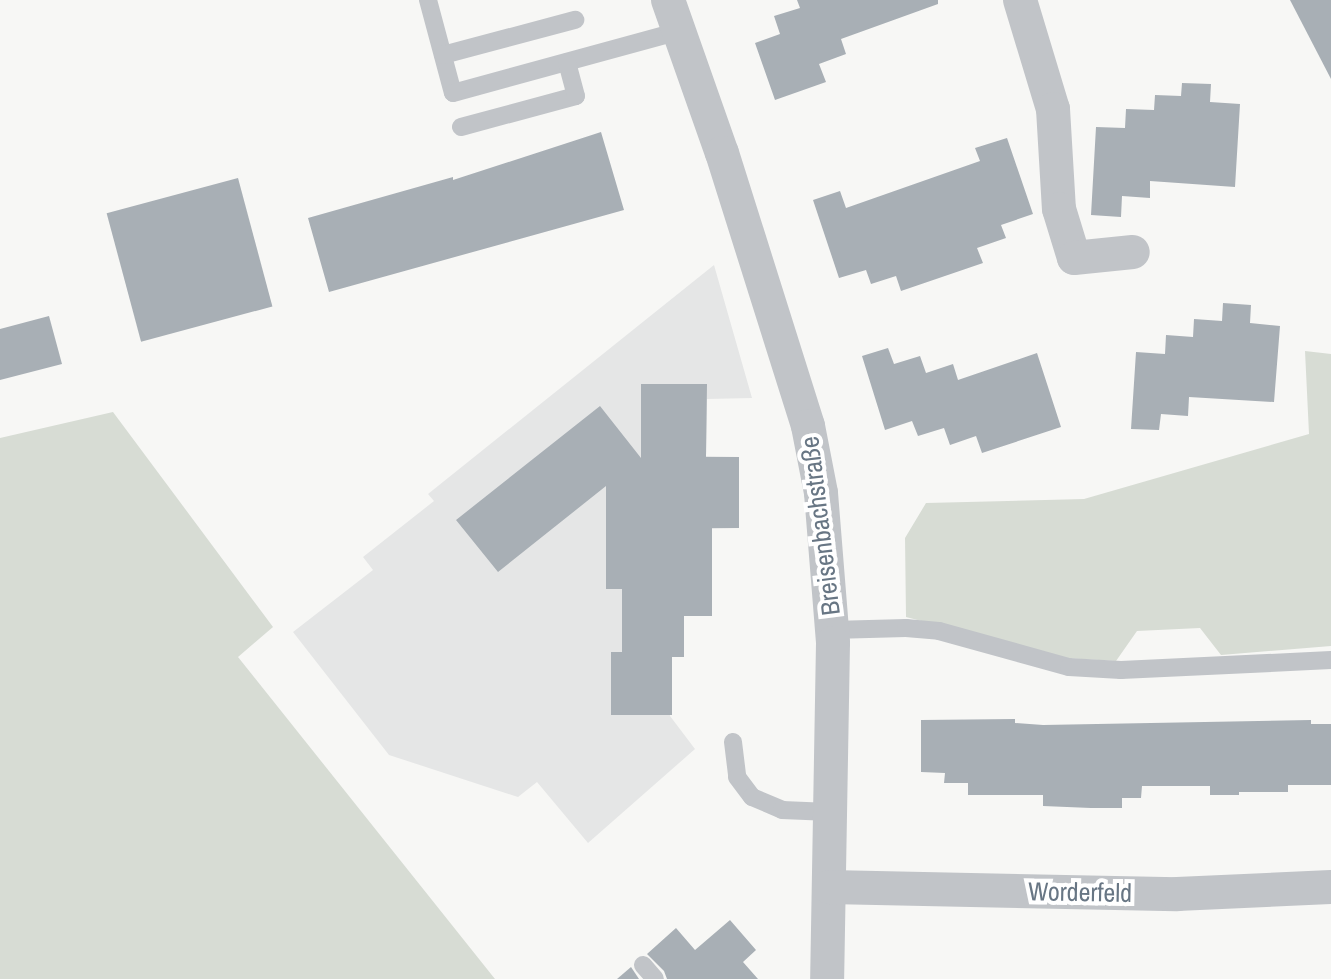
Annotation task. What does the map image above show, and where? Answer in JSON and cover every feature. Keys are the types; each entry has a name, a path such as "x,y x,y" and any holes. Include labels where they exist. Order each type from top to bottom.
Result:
{"street":[{"path":"1020,0 1053,109 1059,209 1074,258 1133,252"},
{"name":"Breisenbachstraße","path":"674,15 808,426 821,493 832,630 827,979"},
{"name":"Worderfeld","path":"829,887 1177,894 1331,887"}],"lane":[{"path":"428,0 453,93 567,62 674,15"},
{"path":"443,55 575,20"},
{"path":"461,127 576,96 567,62"},
{"path":"832,630 906,628 939,631 1069,667 1121,670 1331,660"},
{"path":"733,742 737,777 752,797 782,810 830,812"}],"shaded area":[{"path":"714,265 752,398 707,399 706,456 739,457 739,528 712,529 712,616 684,616 672,657 670,716 695,749 588,843 537,782 518,797 389,755 293,632 373,570 363,557 434,501 428,494"},
{"path":"1305,351 1331,354 1331,646 1221,655 1200,628 1137,631 1116,661 1065,658 906,617 905,538 926,503 1084,499 1309,434"},
{"path":"113,412 273,627 238,657 495,979 0,979 0,438"}],"building":[{"path":"797,0 938,0 938,4 841,39 846,54 819,64 826,82 775,100 755,43 780,34 774,16 800,8"},
{"path":"1290,0 1331,0 1331,79"},
{"path":"1182,83 1211,84 1210,102 1240,104 1235,187 1150,181 1150,198 1122,196 1121,217 1091,215 1096,127 1125,128 1126,109 1154,110 1155,95 1181,96"},
{"path":"601,132 624,210 329,292 308,218 453,177 453,180"},
{"path":"1007,138 1033,214 1001,225 1006,238 977,248 983,263 901,291 896,276 871,284 866,270 839,278 813,200 840,191 846,208 980,161 975,148"},
{"path":"238,178 272,306 141,342 107,213"},
{"path":"1223,303 1251,305 1250,323 1280,326 1274,402 1189,397 1188,416 1161,414 1159,430 1131,429 1136,352 1165,354 1166,335 1193,337 1194,319 1222,321"},
{"path":"49,316 62,364 0,380 0,329"},
{"path":"888,348 894,364 920,356 926,373 953,364 958,380 1037,353 1061,427 982,453 976,436 950,445 944,428 918,436 912,421 885,430 862,356"},
{"path":"641,384 707,384 706,457 739,457 739,528 712,528 712,616 684,616 684,657 672,657 672,715 611,715 611,652 622,652 622,589 606,589 606,486 498,572 456,520 600,406 641,458"},
{"path":"1015,719 1015,723 1043,725 1311,720 1311,724 1331,724 1331,785 1288,785 1288,792 1239,792 1239,795 1210,795 1210,786 1142,786 1141,798 1122,798 1122,808 1091,808 1043,806 1043,795 968,795 968,783 944,783 945,773 921,772 921,720"},
{"path":"730,920 756,950 743,962 758,979 667,979 664,971 647,954 676,928 695,950"},
{"path":"631,967 639,979 617,979"}]}
